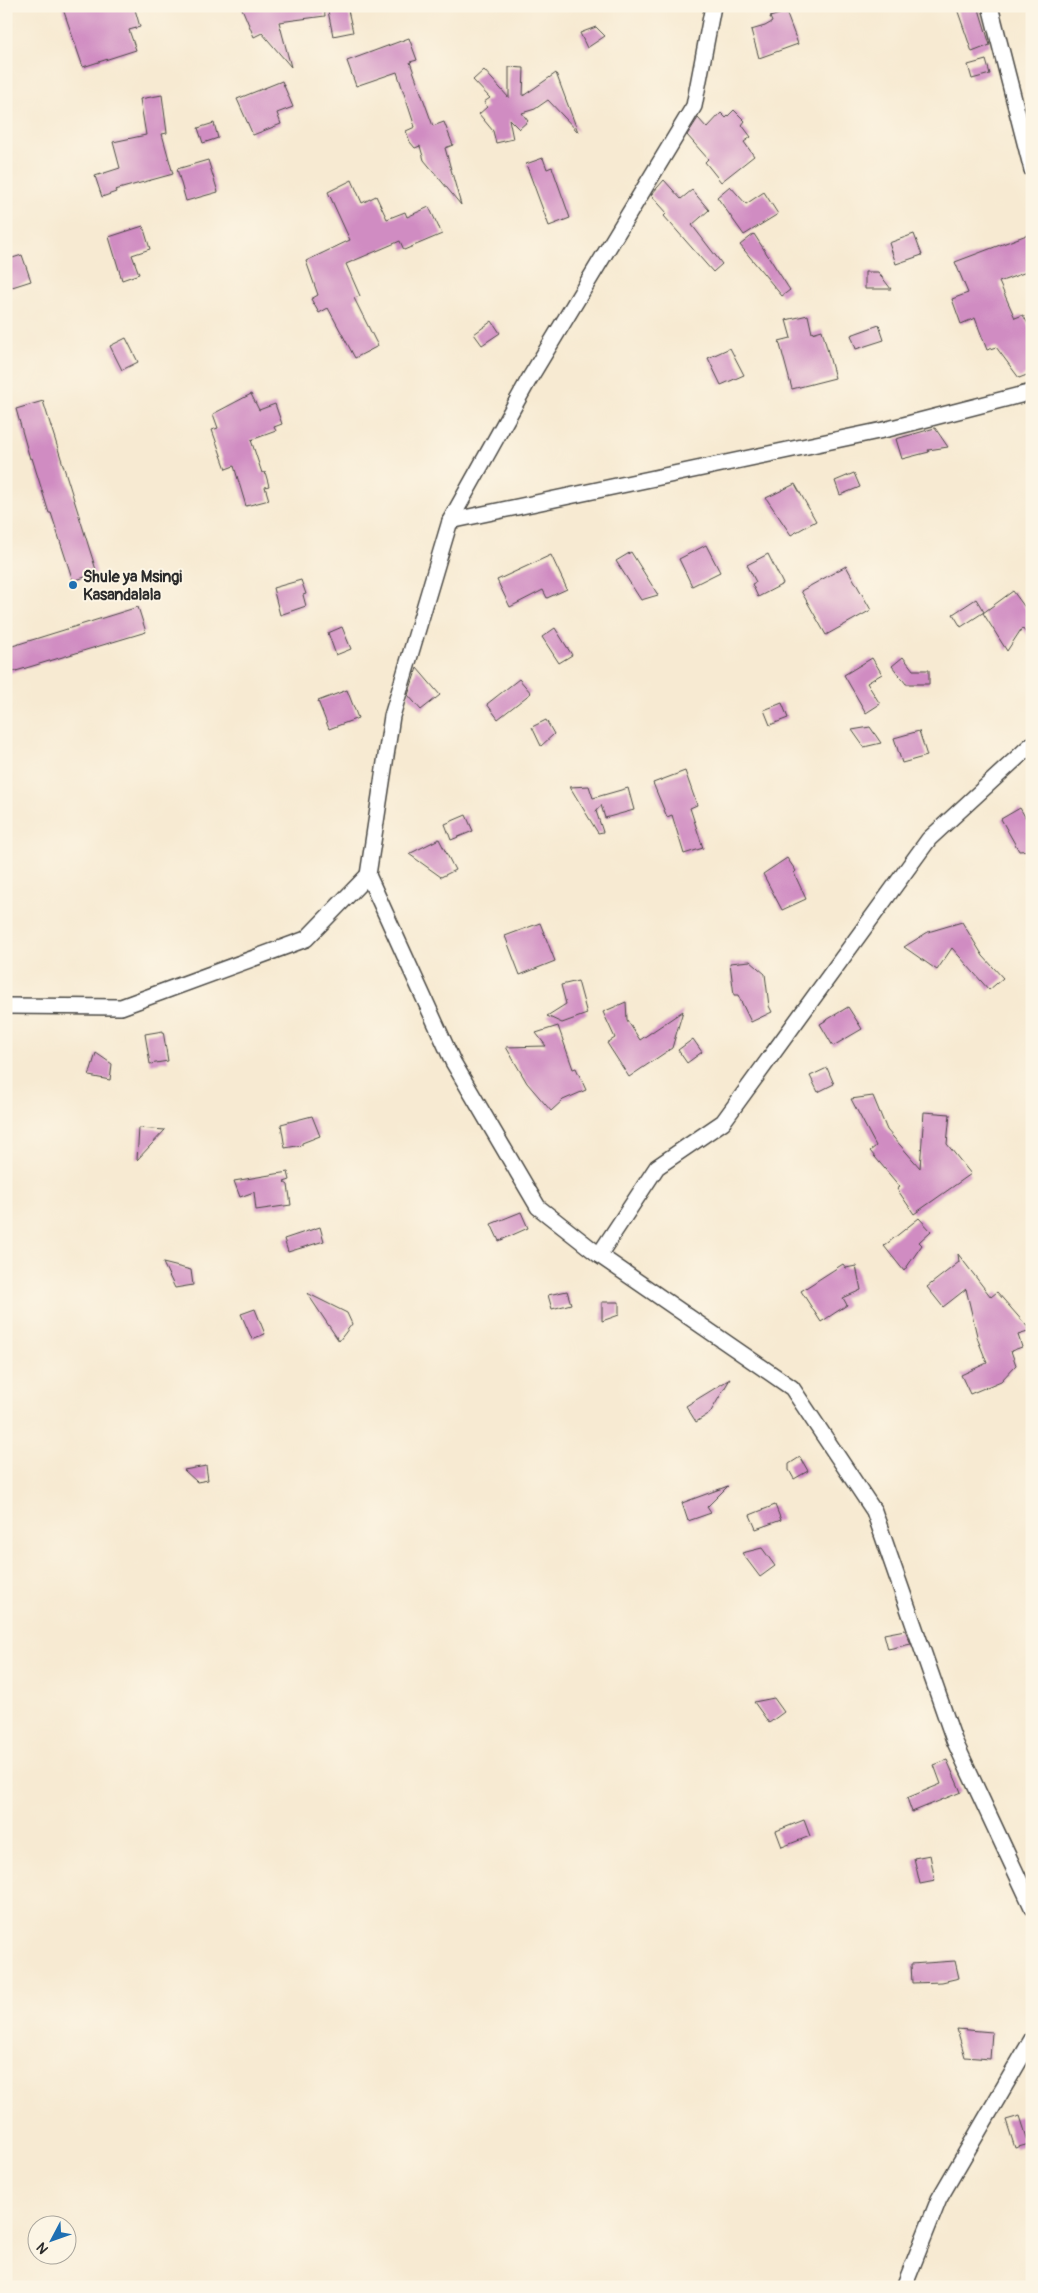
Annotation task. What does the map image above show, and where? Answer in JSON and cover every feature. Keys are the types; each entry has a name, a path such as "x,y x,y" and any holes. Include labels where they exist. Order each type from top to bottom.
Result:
{"street":[{"path":"714,6 694,106 528,382 450,521 392,716 368,875 453,1062 538,1207 599,1255 792,1388 874,1511 954,1740 1032,1907"},
{"path":"990,6 1032,170"},
{"path":"450,521 888,429 1032,392"},
{"path":"599,1255 657,1167 723,1122 929,839 1032,744"},
{"path":"6,1006 121,1007 306,939 368,875"},
{"path":"904,2287 939,2199 1032,2038"}],"building":[{"path":"62,6 134,6 140,27 129,30 136,50 83,67"},
{"path":"241,6 324,6 325,16 279,22 291,67 262,33 254,37"},
{"path":"327,6 347,6 353,32 333,36"},
{"path":"956,6 978,6 990,45 972,52"},
{"path":"786,12 798,44 759,58 751,30 772,22 770,17"},
{"path":"596,27 605,36 587,48 580,33"},
{"path":"409,38 417,60 410,62 433,126 444,122 453,145 445,148 461,205 424,160 420,146 415,148 410,142 406,131 415,127 397,72 356,86 347,61"},
{"path":"986,60 990,74 972,79 968,65"},
{"path":"509,67 524,68 523,96 556,73 578,132 548,100 535,109 522,113 528,121 519,129 509,119 513,139 496,143 493,131 479,114 487,107 484,102 490,98 473,80 484,70 509,98"},
{"path":"282,81 293,107 277,113 281,124 253,135 237,99"},
{"path":"162,95 167,133 162,134 173,174 115,190 116,192 102,197 95,176 120,168 113,142 146,135 140,99"},
{"path":"734,110 745,121 742,125 751,137 744,142 754,156 721,182 705,162 708,159 687,135 698,118 707,128 721,113 726,118"},
{"path":"214,123 218,138 203,143 198,128"},
{"path":"543,158 547,169 552,167 570,218 549,226 526,164"},
{"path":"208,160 218,192 186,201 177,169"},
{"path":"352,180 362,203 376,196 387,219 405,212 407,217 429,207 442,234 404,250 400,241 346,264 360,296 354,298 378,346 355,358 328,308 319,313 311,299 318,295 306,261 350,240 328,192"},
{"path":"664,180 681,199 692,190 709,210 692,225 722,264 713,272 664,216 667,213 651,195"},
{"path":"730,186 746,204 764,192 778,214 744,235 717,197"},
{"path":"143,226 150,249 132,255 139,274 122,280 109,237"},
{"path":"1032,233 1032,270 999,282 1015,318 1023,315 1032,331 1032,373 1019,378 996,347 987,350 975,318 961,324 952,299 968,293 955,262"},
{"path":"754,234 790,290 782,296 740,245"},
{"path":"914,234 922,255 896,264 889,243"},
{"path":"22,255 31,281 6,289 6,260"},
{"path":"865,272 878,272 891,289 865,289"},
{"path":"808,315 812,333 822,330 835,378 792,389 779,341 791,338 786,320"},
{"path":"492,321 500,333 482,345 474,334"},
{"path":"879,325 884,340 856,349 851,335"},
{"path":"126,338 138,362 122,370 110,346"},
{"path":"730,348 744,375 721,385 708,358"},
{"path":"251,394 259,410 275,404 282,424 274,427 276,431 251,440 262,473 265,472 269,486 265,487 269,500 246,506 234,466 226,469 212,430 218,428 213,414"},
{"path":"43,401 97,573 73,581 32,458 30,459 16,409"},
{"path":"935,428 948,447 928,450 929,452 902,459 896,439"},
{"path":"854,473 860,487 840,495 835,481"},
{"path":"795,484 816,521 791,535 766,498"},
{"path":"706,545 720,572 692,586 679,559"},
{"path":"631,552 658,595 641,600 616,561"},
{"path":"768,554 783,584 758,597 752,584 756,582 747,565"},
{"path":"551,555 567,589 547,598 543,590 510,607 497,580"},
{"path":"846,566 871,610 826,635 801,591"},
{"path":"301,580 306,594 303,595 306,606 280,615 273,588"},
{"path":"1013,591 1032,617 1032,640 1022,628 1007,651 983,613"},
{"path":"976,599 984,612 961,627 953,614"},
{"path":"138,607 146,632 6,674 6,648"},
{"path":"342,627 351,649 336,655 328,633"},
{"path":"555,628 572,655 559,663 542,637"},
{"path":"903,657 913,670 929,670 929,684 906,684 892,666"},
{"path":"872,658 882,674 867,683 880,704 866,713 844,675"},
{"path":"417,668 440,695 421,710 408,695"},
{"path":"519,679 531,693 498,719 487,704"},
{"path":"347,690 358,718 329,729 318,701"},
{"path":"782,703 788,718 770,725 764,710"},
{"path":"546,720 554,734 541,746 532,727"},
{"path":"870,727 881,743 864,747 852,730"},
{"path":"919,731 927,756 902,763 894,738"},
{"path":"685,771 697,805 690,808 703,848 684,854 672,815 667,817 653,783"},
{"path":"589,786 593,798 628,788 634,810 605,818 601,805 596,811 603,832 598,833 570,787"},
{"path":"1020,808 1032,829 1032,850 1019,851 1001,819"},
{"path":"466,815 473,831 451,840 445,824"},
{"path":"439,839 455,870 441,877 409,854"},
{"path":"787,858 796,871 794,873 806,899 782,910 763,874"},
{"path":"962,922 983,956 1003,978 989,990 952,948 937,970 904,947 928,932"},
{"path":"540,923 555,961 520,975 505,936"},
{"path":"750,961 765,974 769,1006 772,1012 751,1022 738,995 734,995 730,963"},
{"path":"578,981 587,1014 562,1023 547,1016 566,1004 561,985"},
{"path":"626,1002 627,1020 640,1040 683,1011 672,1048 629,1077 607,1043 615,1038 603,1012"},
{"path":"848,1007 862,1029 833,1046 820,1024"},
{"path":"558,1026 573,1069 576,1068 586,1090 563,1100 551,1111 527,1083 506,1047 546,1046 536,1033"},
{"path":"163,1031 168,1061 150,1064 145,1034"},
{"path":"693,1039 702,1052 687,1063 678,1050"},
{"path":"96,1053 112,1064 110,1080 89,1076"},
{"path":"827,1068 834,1084 818,1092 810,1076"},
{"path":"873,1096 887,1130 920,1168 924,1112 950,1114 947,1144 971,1174 914,1214 897,1189 900,1187 870,1151 876,1146 851,1099"},
{"path":"312,1116 320,1136 302,1143 302,1145 285,1148 281,1124"},
{"path":"139,1128 165,1130 137,1160"},
{"path":"288,1172 290,1180 284,1182 288,1185 291,1205 256,1210 254,1192 240,1197 234,1181"},
{"path":"521,1212 528,1228 499,1241 491,1224"},
{"path":"919,1218 931,1231 919,1242 922,1245 904,1271 884,1246"},
{"path":"320,1227 324,1241 288,1252 284,1239"},
{"path":"958,1254 991,1297 997,1292 1031,1331 1018,1335 1022,1347 1011,1351 1016,1365 1001,1381 970,1394 961,1375 987,1363 978,1340 966,1289 943,1307 927,1287 959,1262"},
{"path":"163,1263 191,1270 193,1285 175,1288"},
{"path":"843,1264 846,1268 856,1266 861,1290 843,1298 847,1305 821,1322 801,1291"},
{"path":"567,1291 571,1304 552,1309 548,1295"},
{"path":"307,1293 347,1313 352,1324 339,1341"},
{"path":"602,1302 619,1302 619,1315 602,1321"},
{"path":"255,1309 265,1334 252,1339 241,1314"},
{"path":"730,1379 710,1413 696,1422 686,1406"},
{"path":"800,1457 808,1471 794,1479 789,1470 789,1464"},
{"path":"206,1466 208,1480 197,1482 184,1470"},
{"path":"728,1486 707,1507 711,1513 688,1521 682,1503"},
{"path":"775,1505 781,1520 756,1529 750,1515"},
{"path":"762,1548 775,1566 760,1577 742,1553"},
{"path":"905,1630 911,1644 888,1649 884,1634"},
{"path":"774,1698 784,1712 769,1723 754,1702"},
{"path":"947,1760 961,1792 912,1812 907,1798 941,1784 934,1765"},
{"path":"804,1820 810,1836 782,1847 776,1831"},
{"path":"930,1855 935,1881 920,1884 914,1858"},
{"path":"955,1961 959,1978 942,1982 912,1983 911,1964"},
{"path":"957,2029 992,2032 990,2059 965,2057"},
{"path":"1020,2116 1029,2144 1015,2148 1006,2120"}],"place":[{"name":"Shule ya Msingi Kasandalala","path":"73,585"}]}
